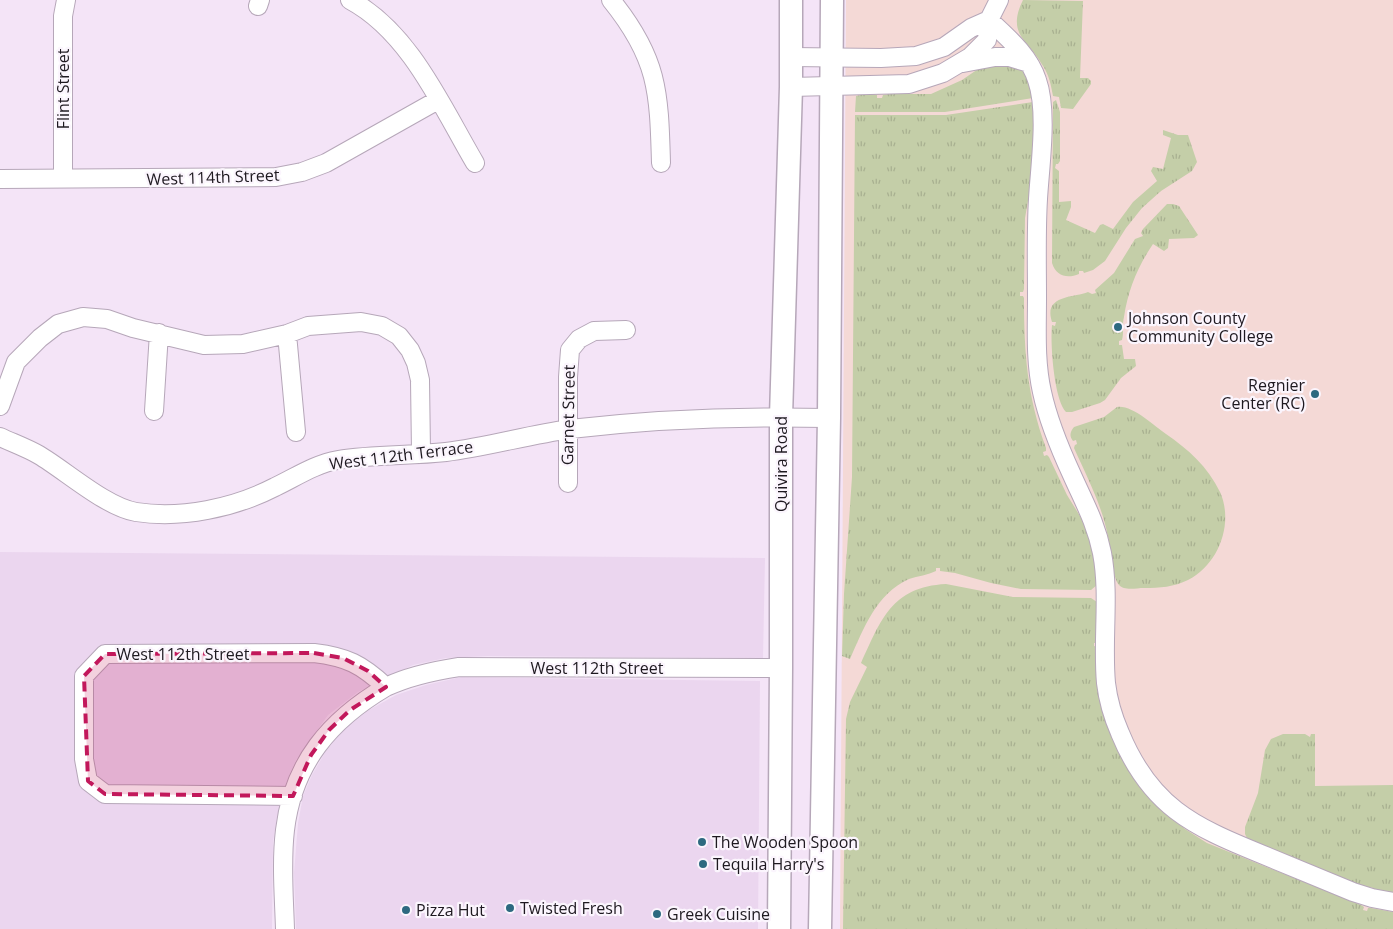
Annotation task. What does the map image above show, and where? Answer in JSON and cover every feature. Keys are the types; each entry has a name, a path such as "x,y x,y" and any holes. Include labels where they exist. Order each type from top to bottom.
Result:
{"main road":[{"name":"Quivira Road","path":"779,929 781,417 791,87 791,0"},
{"path":"820,929 829,418 832,0"}],"street":[{"name":"Flint Street","path":"62,179 63,16 66,0"},
{"path":"350,0 378,19 397,37 413,58 474,163"},
{"path":"610,0 638,37 650,64 658,93 661,163"},
{"path":"791,87 909,84 943,73 970,57 987,40 989,20 999,0"},
{"path":"791,57 881,58 916,56 944,47 971,28 989,20"},
{"path":"989,20 1016,46 1029,62 1038,81 1042,98 1042,151 1036,244 1038,363 1042,392 1051,423 1071,475 1096,529 1102,556 1105,593 1106,685 1113,715 1126,747 1139,772 1155,792 1196,826 1353,892 1393,902"},
{"path":"958,64 995,57 1009,57 1029,62"},
{"name":"West 114th Street","path":"0,179 276,177 302,172 332,160 438,100"},
{"path":"0,406 16,362 40,338 58,324 83,317 107,319 133,328 204,345 243,344 287,334 308,326 362,322 382,326 399,336 410,350 416,363 420,380 422,452"},
{"name":"Garnet Street","path":"568,483 567,430 570,350 579,339 594,331 626,330"},
{"path":"154,411 160,333"},
{"path":"287,334 296,432"},
{"name":"West 112th Terrace","path":"0,437 37,454 82,485 111,501 133,511 160,514 190,513 249,498 276,487 312,468 336,460 422,452 446,452 567,430 658,421 781,417 829,418"},
{"name":"West 112th Street","path":"293,796 105,794 88,781 84,759 84,676 105,654 314,653 343,658 368,671 386,687"},
{"name":"West 112th Street","path":"285,929 285,830 293,796 310,755 329,730 350,710 386,687 430,671 459,667 781,668"}],"highlighted area":[{"path":"314,653 343,658 368,671 386,687 350,710 329,730 311,755 293,796 105,794 88,781 84,676 105,654"}],"shaded area":[{"name":"Johnson County Community College","path":"846,0 1393,0 1393,929 840,929"},
{"path":"0,552 765,558 763,658 488,656 446,658 413,665 358,692 328,715 296,760 287,780 277,817 273,842 272,929 0,929"},
{"path":"461,677 760,681 758,929 296,929 294,873 298,823 303,796 312,775 326,751 345,728 369,710 396,695 426,685"}],"green space":[{"path":"1023,0 1083,1 1080,78 1088,78 1091,84 1073,109 1061,108 1059,97 1053,96 1050,80 1045,69 1021,36 1017,21 1018,12"},
{"path":"1009,62 1027,72 1033,98 945,112 855,112 856,96 872,94 877,95 877,98 882,98 883,95 889,94 931,94 962,80 981,67"},
{"path":"1056,100 1060,112 1060,161 1056,164 1055,168 1059,171 1059,202 1071,201 1071,207 1066,220 1095,233 1100,225 1103,224 1113,229 1133,202 1157,181 1151,171 1153,167 1163,169 1171,138 1163,135 1163,130 1178,135 1188,135 1197,162 1192,171 1161,191 1142,208 1126,228 1105,261 1093,270 1084,273 1079,271 1079,274 1070,276 1059,274 1052,263 1053,102"},
{"path":"1033,102 1037,103 1035,161 1025,218 1024,289 1023,292 1020,292 1020,296 1024,298 1028,374 1035,410 1046,448 1046,451 1043,452 1044,456 1047,455 1049,457 1067,495 1085,524 1094,551 1097,585 1091,590 1021,589 940,571 940,568 936,568 936,571 909,579 888,593 872,613 850,659 842,656 852,477 855,115 946,115"},
{"path":"1167,204 1179,206 1198,235 1194,238 1169,239 1168,248 1164,251 1153,244 1138,270 1131,288 1123,320 1122,340 1119,341 1119,345 1122,345 1124,359 1135,359 1136,366 1121,378 1105,400 1072,412 1066,412 1058,396 1052,357 1052,325 1055,326 1056,322 1052,322 1050,313 1052,307 1055,302 1061,299 1088,292 1096,293 1095,290 1114,273 1135,239 1143,236 1141,233 1143,229"},
{"path":"1117,407 1130,409 1149,421 1197,459 1210,474 1224,504 1224,529 1221,542 1215,553 1199,573 1188,580 1172,586 1130,589 1119,585 1113,569 1102,514 1094,491 1074,448 1077,444 1076,440 1073,441 1070,434 1074,427 1104,417"},
{"path":"946,584 1013,597 1091,598 1097,602 1097,643 1094,643 1094,646 1098,647 1111,732 1134,778 1157,805 1185,829 1207,843 1361,905 1364,907 1363,910 1367,911 1368,908 1371,908 1393,912 1393,929 843,929 846,719 850,702 867,667 861,663 875,633 890,608 912,592 927,586"},
{"path":"1283,734 1305,734 1310,737 1311,734 1315,734 1315,786 1393,785 1393,895 1372,890 1373,888 1370,887 1368,889 1248,840 1245,834 1245,827 1258,793 1265,750 1271,739"}],"place":[{"name":"Johnson County Community College","path":"1118,327"},
{"name":"Regnier Center (RC)","path":"1315,394"},
{"name":"The Wooden Spoon","path":"702,842"},
{"name":"Tequila Harry's","path":"703,864"},
{"name":"Twisted Fresh","path":"510,908"},
{"name":"Pizza Hut","path":"406,910"},
{"name":"Greek Cuisine","path":"657,914"}]}
